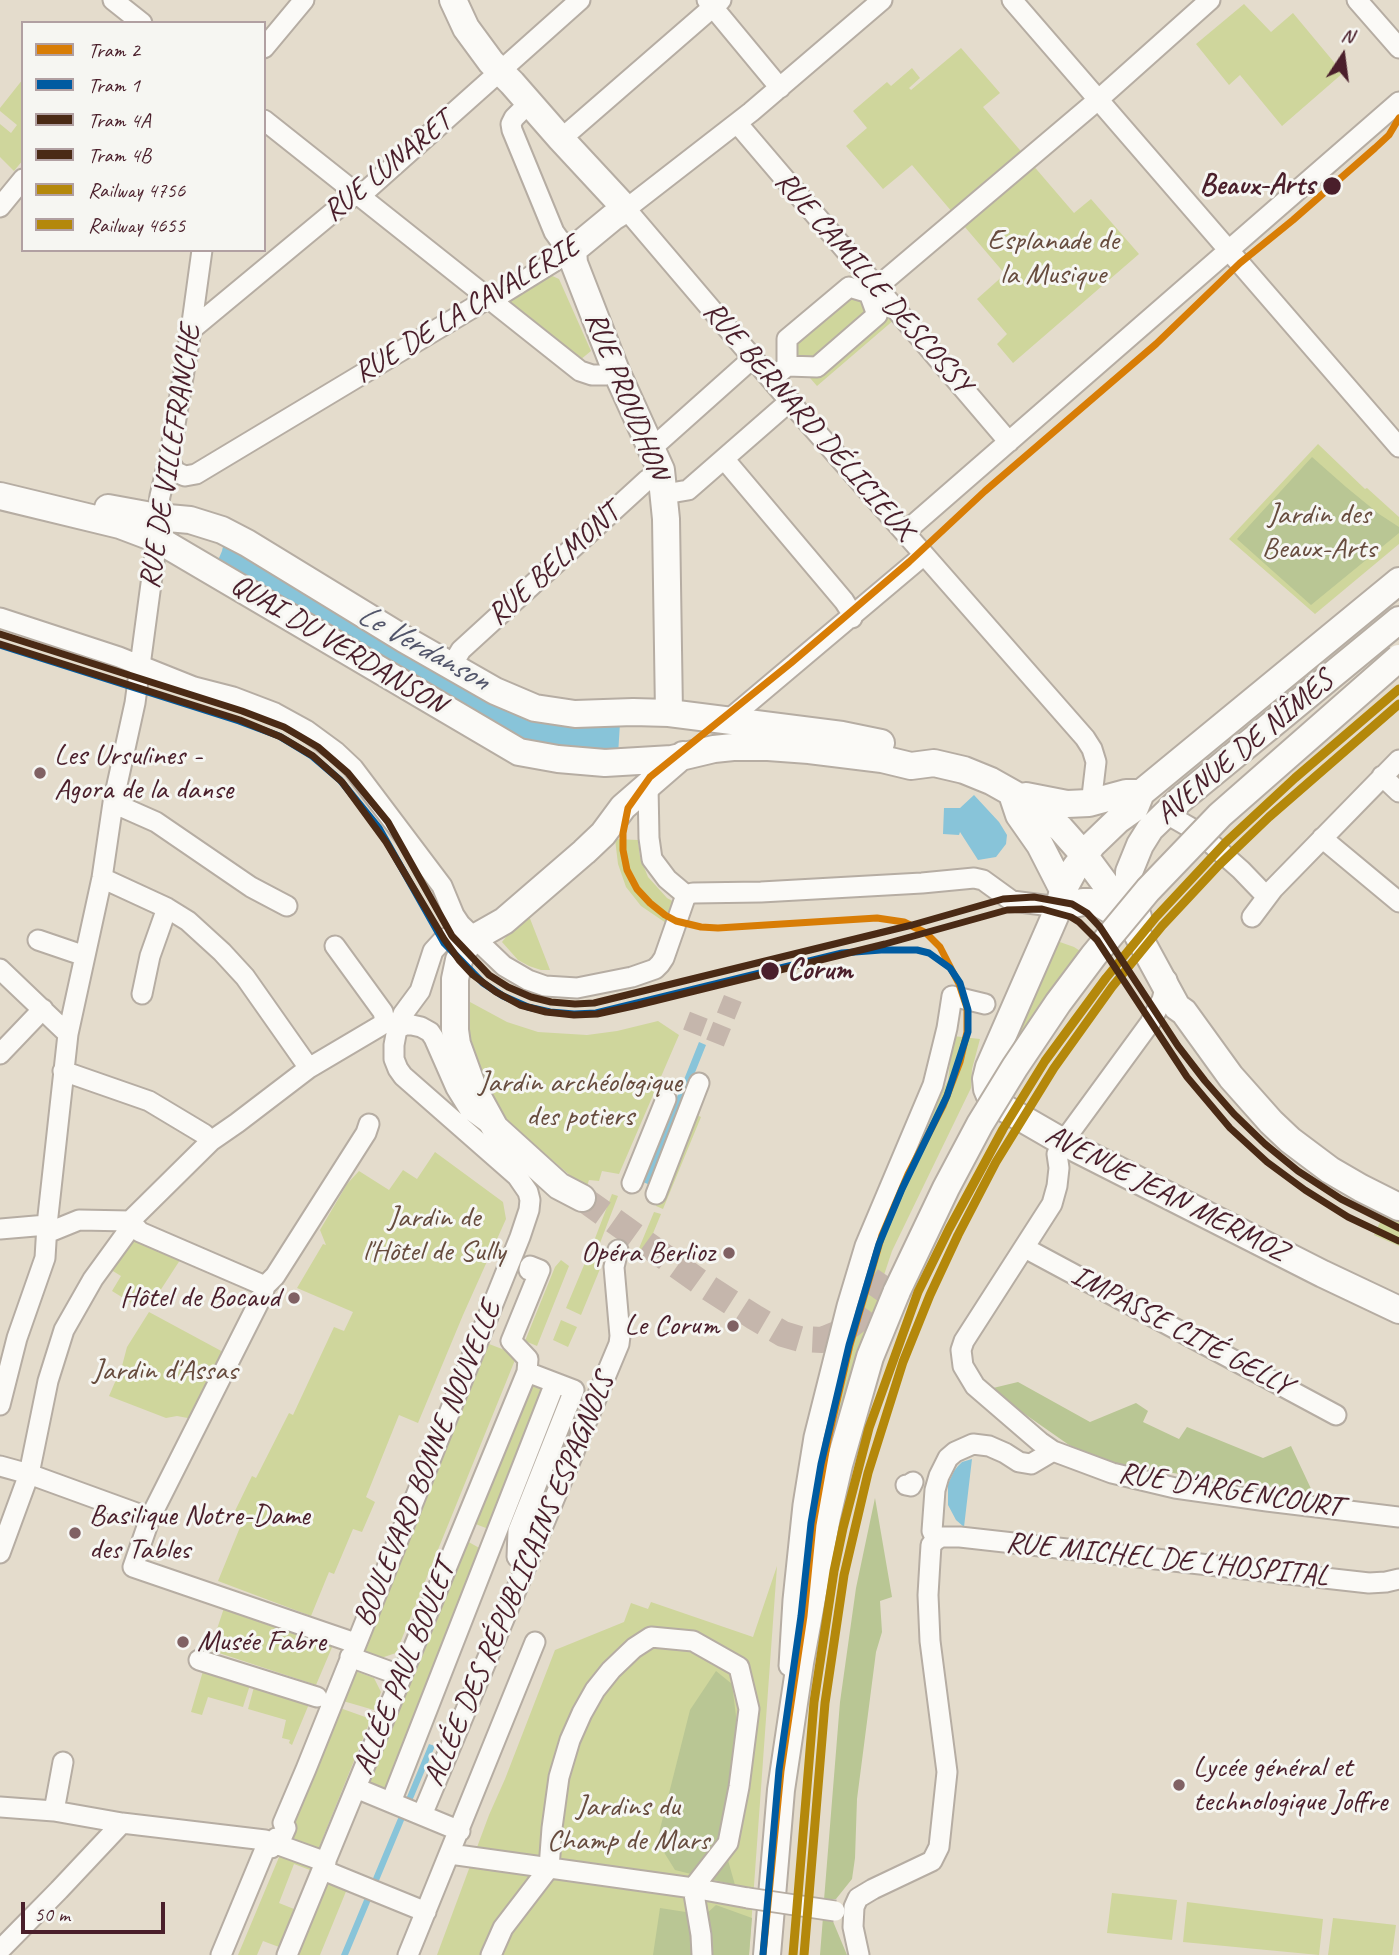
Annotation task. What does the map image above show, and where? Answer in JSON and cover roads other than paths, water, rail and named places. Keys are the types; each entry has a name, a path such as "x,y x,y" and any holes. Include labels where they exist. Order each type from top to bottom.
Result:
{"main road":[{"path":"453,0 466,28 500,71 626,209"},
{"name":"RUE DE LA CAVALERIE","path":"573,250 613,216 626,209"},
{"name":"RUE PROUDHON","path":"573,250 574,264 659,470 669,713"},
{"name":"QUAI DU VERDANSON","path":"0,482 102,507 157,528 519,752 605,763 660,761 733,747 768,747 882,759 911,766 934,763 964,770 990,781 1039,808 1061,829 1118,901 1119,912 1135,930 1167,981"},
{"name":"QUAI DU VERDANSON","path":"0,496 120,525 157,528 190,520 222,530 495,691 535,708 575,714 669,713 842,735 922,753 934,763"},
{"name":"AVENUE DE NÎMES","path":"1000,1041 1061,899 1084,855 1111,827 1135,808 1141,793 1399,581"},
{"name":"AVENUE DE NÎMES","path":"1399,620 1166,813 1150,829 1129,872 1129,892 1167,981 1184,1003 1184,1012 1231,1077 1290,1140 1330,1170 1399,1207"},
{"path":"767,1955 781,1790 791,1716 839,1465 870,1357 897,1291 946,1188 980,1124 1058,1003 1148,890 1220,815 1399,658"},
{"path":"582,1198 559,1185 495,1128 464,1069 457,1044 457,970 464,949 474,938 504,921 603,834 623,807 727,721"},
{"path":"605,763 614,776 623,807"},
{"name":"QUAI DU VERDANSON","path":"1012,794 1067,804 1089,803 1126,793 1141,793"},
{"path":"1012,794 1019,815 1040,845 1061,899 1098,903 1119,912"},
{"path":"896,1266 969,1118 976,1110 992,1101 986,1079 1000,1041"},
{"name":"AVENUE JEAN MERMOZ","path":"992,1101 1063,1142 1399,1310"}],"street":[{"path":"113,0 140,21"},
{"path":"140,21 142,0"},
{"path":"266,46 304,0"},
{"name":"RUE LUNARET","path":"191,330 349,198 368,189 580,0"},
{"name":"RUE DE LA CAVALERIE","path":"626,209 737,124 882,0"},
{"path":"1012,0 1399,447"},
{"path":"787,366 787,339 849,287 873,290 1099,100 1210,0"},
{"path":"1357,0 1399,48"},
{"path":"561,139 714,2 780,88"},
{"path":"905,532 1399,102"},
{"path":"528,103 514,118 512,130 554,232 573,250"},
{"path":"266,122 580,370 592,375 606,375 616,371"},
{"name":"RUE CAMILLE DESCOSSY","path":"737,124 873,290 1009,442"},
{"path":"0,207 21,181"},
{"name":"RUE BERNARD DÉLICIEUX","path":"626,209 1092,749 1096,762 1089,803"},
{"name":"RUE DE LA CAVALERIE","path":"169,461 176,472 185,476 196,474 573,250"},
{"name":"RUE DE VILLEFRANCHE","path":"0,1405 17,1338 45,1258 68,1034 102,877 113,803 135,703 160,496 169,461 202,252"},
{"path":"772,379 787,366 817,367 877,315 873,290"},
{"name":"RUE BELMONT","path":"452,665 461,650 659,470 660,441 753,358"},
{"path":"659,470 688,490 790,401"},
{"path":"725,460 844,601 852,618"},
{"path":"727,721 924,555"},
{"path":"0,618 140,664 194,687 233,697 275,713 306,730 353,768 442,886 460,924 504,966 528,980 545,986 566,988 603,984 649,972 660,964 686,895"},
{"path":"1252,917 1322,838 1399,760"},
{"path":"1382,776 1399,792"},
{"path":"648,786 652,859 667,879 686,895"},
{"path":"113,803 156,822 251,887 287,906"},
{"path":"1166,813 1198,832 1267,897"},
{"path":"1322,838 1399,902"},
{"path":"102,877 188,921 245,977 309,1068"},
{"path":"686,895 922,883 967,878 983,880 1012,901 1061,899"},
{"path":"142,994 150,957 167,908"},
{"path":"391,1025 420,991 437,945 452,936 474,938"},
{"path":"38,940 85,956"},
{"path":"335,946 391,1025"},
{"path":"0,969 68,1034"},
{"name":"RUE D'ARGENCOURT","path":"1167,981 1162,1000 1150,1023 1063,1142 1057,1154 1059,1168 1052,1204 964,1341 961,1359 966,1373 975,1386 1013,1420 1054,1451 1112,1474 1175,1488 1399,1517"},
{"path":"985,1004 1008,1000 1023,987"},
{"path":"791,1716 789,1671 793,1600 803,1505 814,1437 861,1257 933,1085 952,996 985,1004 996,1010 1001,1019 1000,1041"},
{"path":"0,1054 43,1009"},
{"path":"3,1544 29,1474 48,1381 64,1330 93,1279 125,1235 130,1221 211,1141 309,1068 380,1026 391,1025 412,1025 429,1032 469,1109 495,1128"},
{"name":"BOULEVARD BONNE NOUVELLE","path":"276,1838 529,1210 528,1192 517,1176 403,1076 398,1069 394,1053 391,1025"},
{"path":"63,1070 149,1101 211,1141"},
{"path":"656,1194 699,1083"},
{"path":"632,1183 666,1099"},
{"path":"369,1124 366,1133 275,1276 265,1286 150,1518 133,1567 353,1650 402,1676"},
{"path":"0,1229 47,1229 79,1220 130,1221 140,1231 265,1286"},
{"name":"IMPASSE CITÉ GELLY","path":"1025,1248 1336,1415"},
{"name":"ALLÉE DES RÉPUBLICAINS ESPAGNOLS","path":"422,1815 619,1344 618,1254"},
{"path":"525,1377 528,1359 511,1341 540,1270 530,1266 529,1270"},
{"name":"ALLÉE DES RÉPUBLICAINS ESPAGNOLS","path":"463,1527 495,1539 518,1531 574,1390 525,1377"},
{"name":"ALLÉE PAUL BOULET","path":"287,1955 525,1377"},
{"path":"391,1802 555,1383"},
{"path":"859,1955 853,1927 854,1907 858,1899 932,1861 939,1847 947,1772 930,1640 928,1595 931,1545 936,1540 932,1531 935,1490 939,1476 948,1458 973,1444 989,1446 1019,1462 1031,1464 1054,1451"},
{"path":"0,1466 150,1518"},
{"path":"517,1557 518,1531"},
{"name":"RUE MICHEL DE L'HOSPITAL","path":"936,1540 942,1537 960,1537 1368,1583 1386,1583 1399,1579"},
{"path":"491,1955 503,1928 549,1868 551,1828 559,1777 570,1740 582,1713 611,1670 634,1648 651,1637 693,1641 739,1667 749,1709 739,1787 728,1843 694,1888 702,1955"},
{"path":"408,1955 535,1642"},
{"path":"198,1660 317,1697"},
{"path":"54,1811 62,1762"},
{"path":"356,1788 460,1831"},
{"path":"0,1807 54,1811 122,1823 265,1840 276,1838 324,1866 426,1912"},
{"path":"0,1950 122,1823"},
{"path":"221,1955 265,1849 276,1838"},
{"path":"231,1955 274,1853 276,1838"},
{"path":"450,1854 694,1888 835,1911"}],"water":[{"path":"224,542 457,680 620,723 618,755 534,746 210,563 219,558"},
{"path":"974,795 999,822 1007,835 1006,844 996,857 978,860 960,832 959,835 943,834 944,808 960,808"},
{"path":"699,1042 706,1045 650,1185 643,1182"},
{"path":"972,1459 964,1527 956,1520 948,1505 948,1484 958,1466"},
{"path":"429,1744 435,1746 348,1955 341,1955"}],"tunnel":[{"path":"715,1043 733,998"},
{"path":"692,1033 702,1007"},
{"path":"582,1198 704,1285 783,1334 800,1339 822,1340 841,1332 859,1319 896,1266"}],"tram line":[{"name":"2","path":"763,1955 781,1771 804,1616 813,1525 828,1440 850,1345 882,1235 908,1174 943,1106 960,1062 967,1032 967,1008 959,984 940,947 926,933 904,922 877,918 718,928 676,921 665,915 637,889 627,870 623,833 628,808 650,777 791,663 909,562 985,491 1156,344 1240,263 1375,148 1389,135 1399,118"},
{"name":"4B","path":"0,634 242,711 284,727 318,747 348,773 388,822 452,936 489,975 531,997 551,1002 594,1003 912,925 1003,899 1034,897 1072,904 1087,913 1100,927 1178,1046 1234,1114 1298,1171 1341,1199 1399,1228"},
{"name":"4A","path":"0,644 240,720 281,737 313,756 342,782 386,842 459,960 473,975 496,992 520,1005 546,1012 597,1014 638,1005 885,944 1007,910 1042,909 1071,917 1097,940 1187,1077 1230,1128 1267,1162 1305,1190 1348,1217 1399,1241"},
{"name":"1","path":"0,645 239,721 279,736 312,756 340,780 379,828 444,943 483,983 528,1007 550,1012 596,1013 842,953 881,950 917,950 929,953 950,968 960,983 968,1010 968,1032 947,1096 879,1244 849,1345 821,1464 779,1770 763,1954"}],"rail line":[{"name":"4655","path":"793,1955 814,1702 834,1571 869,1428 918,1292 1003,1129 1045,1061 1106,978 1156,917 1226,842 1295,778 1399,689"},
{"name":"4756","path":"804,1955 825,1703 844,1575 868,1473 903,1362 958,1235 996,1162 1054,1068 1112,987 1162,926 1269,817 1399,704"}],"place":[{"name":"Beaux-Arts","path":"1332,186"},
{"name":"Les Ursulines - Agora de la danse","path":"40,773"},
{"name":"Corum","path":"770,971"},
{"name":"Opéra Berlioz","path":"729,1253"},
{"name":"Hôtel de Bocaud","path":"294,1298"},
{"name":"Le Corum","path":"733,1326"},
{"name":"Basilique Notre-Dame des Tables","path":"75,1533"},
{"name":"Musée Fabre","path":"183,1642"},
{"name":"Lycée général et technologique Joffre","path":"1179,1785"}],"park label":[{"name":"Esplanade de la Musique","path":"1053,258"},
{"name":"Jardin des Beaux-Arts","path":"1319,532"},
{"name":"Jardin archéologique des potiers","path":"580,1100"},
{"name":"Jardin de l'Hôtel de Sully","path":"434,1235"},
{"name":"Jardin d'Assas","path":"165,1371"},
{"name":"Jardins du Champ de Mars","path":"628,1824"}],"water label":[{"name":"Le Verdanson","path":"423,648"}]}
